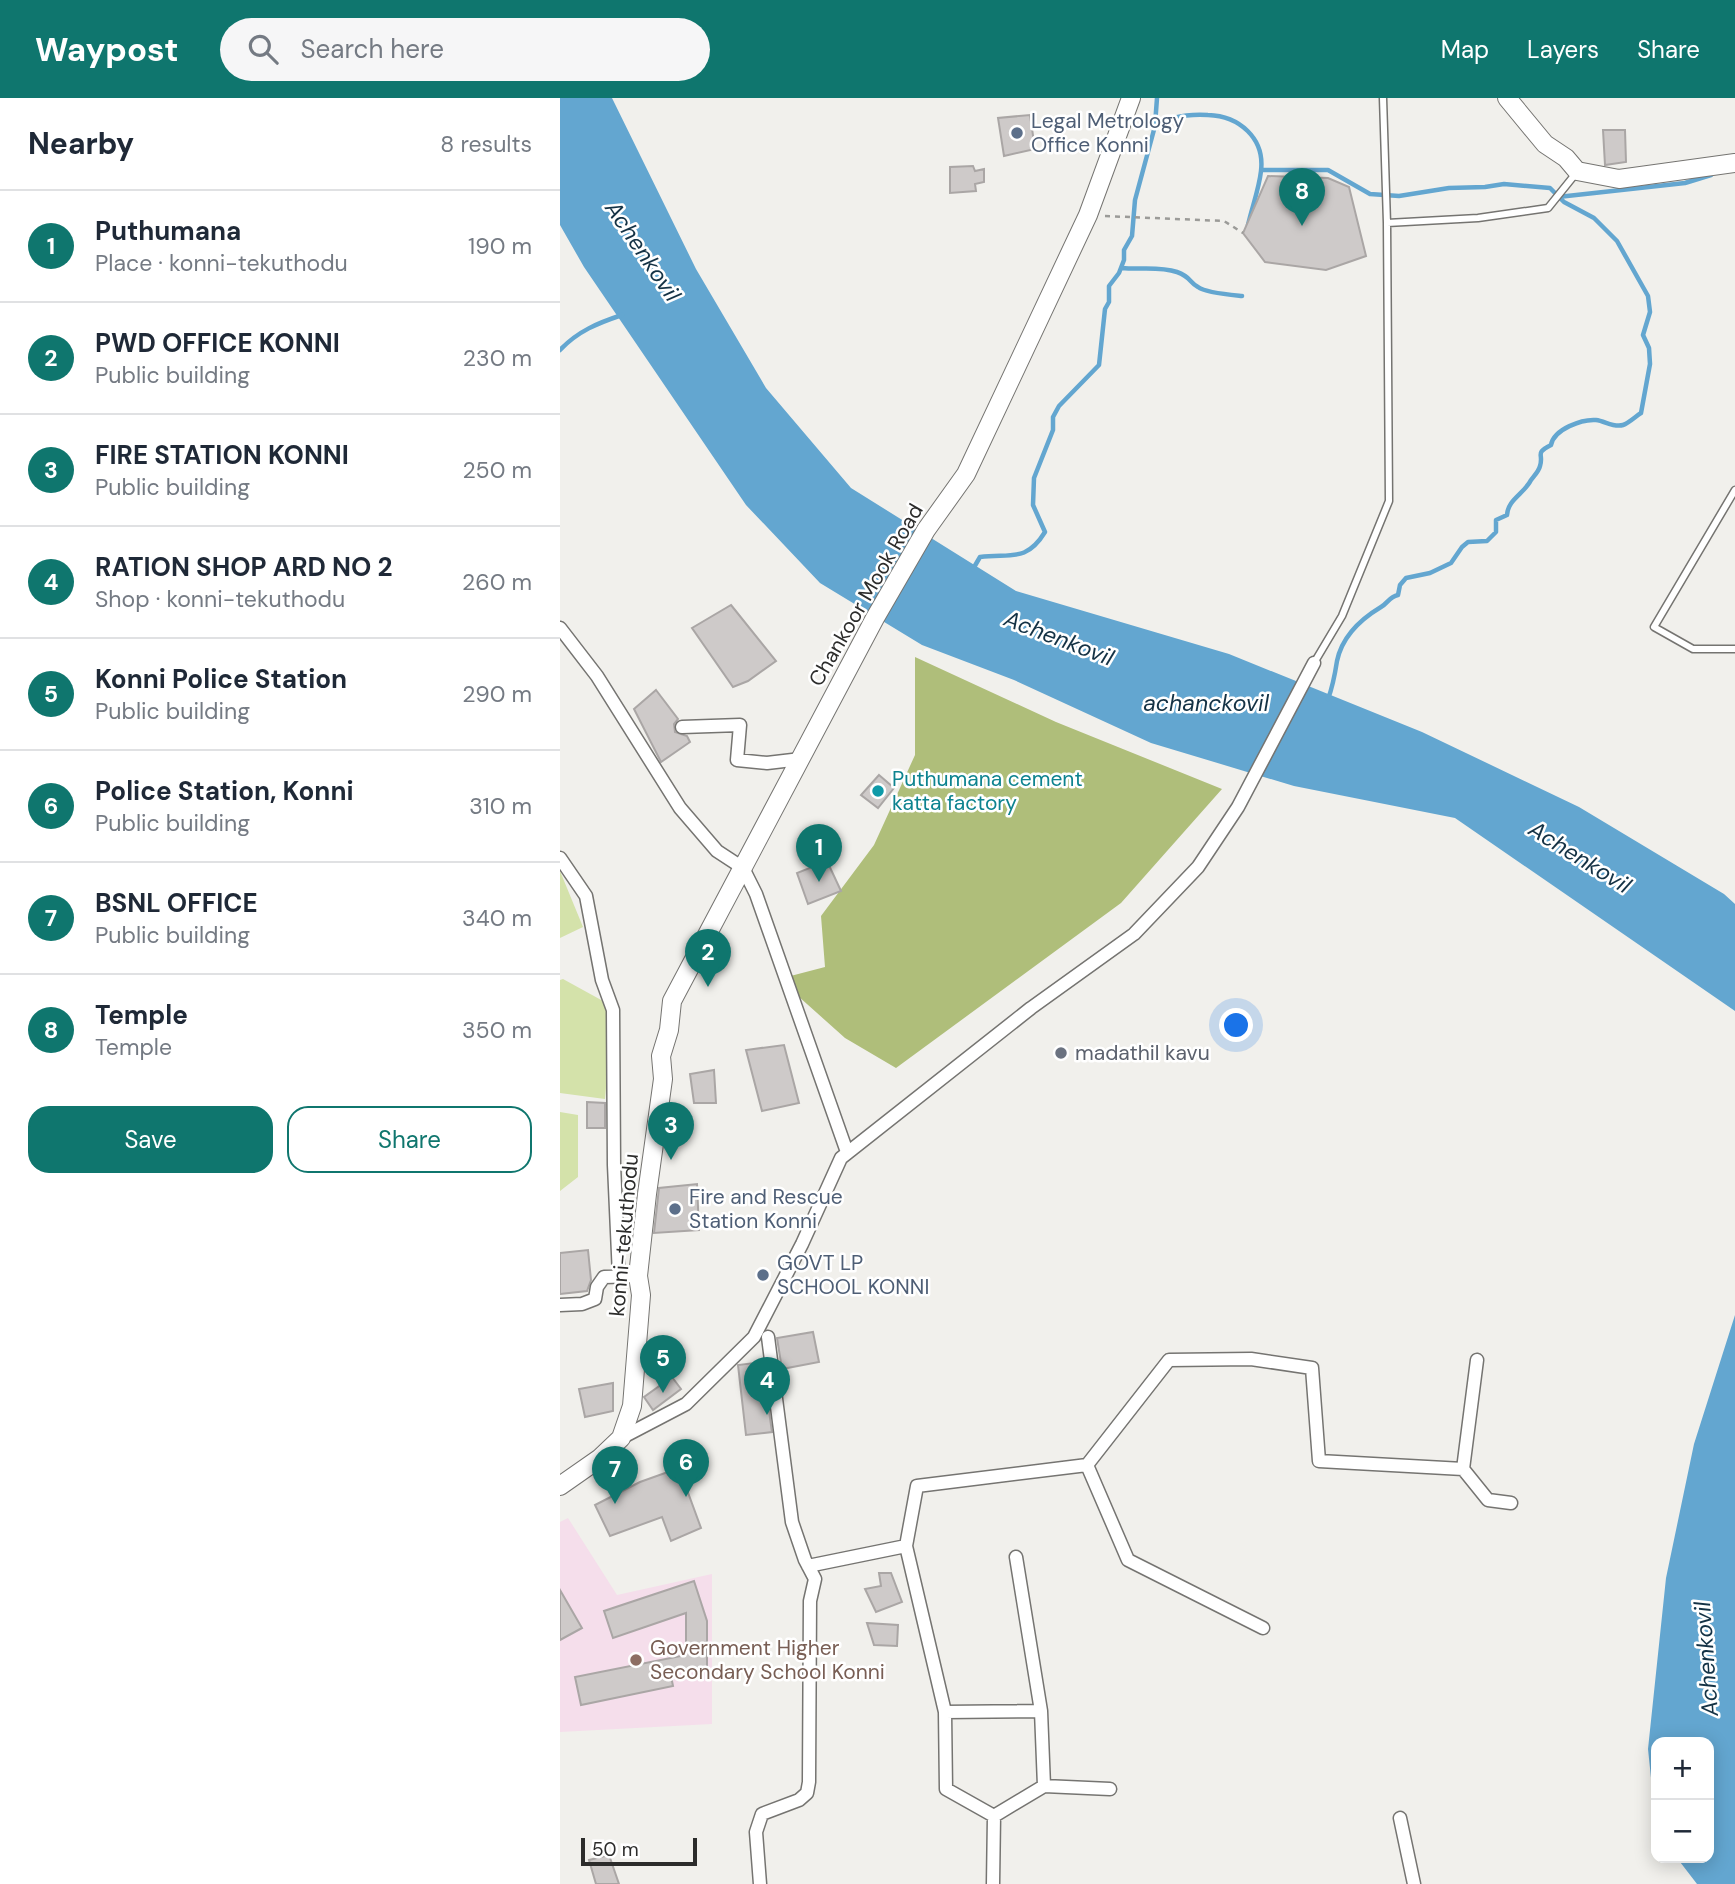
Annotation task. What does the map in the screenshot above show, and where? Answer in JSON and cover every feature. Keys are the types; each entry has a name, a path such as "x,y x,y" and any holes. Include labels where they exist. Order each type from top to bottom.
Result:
{"main road":[{"name":"Chankoor Mook Road","path":"810,741 875,618 926,530 966,474 1088,215 1131,98"},
{"path":"1507,98 1545,144 1566,158 1577,171 1619,179 1735,163"},
{"name":"konni-tekuthodu","path":"560,1486 600,1458 621,1438 632,1406 641,1295 638,1276 663,1079 661,1056 669,1030 672,1001 810,741"}],"street":[{"path":"560,628 597,676 680,808 717,851 743,868 760,905 847,1153"},
{"path":"621,1438 686,1404 754,1338 802,1244 841,1158 1031,1008 1135,934 1198,867 1238,807 1314,663"},
{"path":"682,727 740,725 737,760 767,763 801,759"},
{"path":"560,858 586,896 602,980 613,1010 614,1165 619,1276"},
{"path":"560,1305 582,1304 595,1299 597,1287 604,1277 638,1276"},
{"path":"760,1884 756,1832 762,1814 799,1800 807,1793 809,1783 810,1601 815,1579 792,1522 787,1498 768,1338"},
{"path":"994,1816 946,1789 945,1712 906,1546 918,1486 1087,1465 1169,1360 1251,1359 1312,1368 1319,1461 1463,1469"},
{"path":"1477,1360 1463,1469 1488,1500 1511,1503"},
{"path":"1087,1465 1128,1560 1263,1628"},
{"path":"808,1566 906,1546"},
{"path":"1016,1557 1041,1711 1044,1786"},
{"path":"945,1712 1041,1711"},
{"path":"994,1816 1044,1786 1110,1789"},
{"path":"993,1884 994,1816"},
{"path":"1400,1818 1414,1884"}],"lane":[{"path":"1314,663 1342,616 1389,501 1387,223 1383,98"},
{"path":"1387,223 1478,218 1549,208 1577,171"},
{"path":"1735,491 1654,626 1693,649 1735,649"}],"path":[{"path":"1088,215 1224,221 1243,233"}],"shaded area":[{"name":"Government Higher Secondary School Konni","path":"568,1518 617,1595 712,1574 712,1724 560,1732 560,1522"}],"green space":[{"path":"915,657 1056,722 1222,789 1121,903 896,1068 845,1038 779,979 825,967 821,916 874,845 915,755"},
{"path":"560,871 583,927 560,938"},
{"path":"563,979 603,1001 612,1022 605,1099 560,1093 560,980"},
{"path":"560,1112 578,1115 578,1177 560,1191"}],"water":[{"name":"achanckovil","path":"560,98 612,98 696,269 766,388 851,488 1016,591 1229,654 1422,732 1579,807 1724,894 1735,904 1735,1011 1455,818 1294,786 1151,743 1014,680 922,645 820,583 746,505 584,267 560,225"},
{"name":"Achenkovil","path":"1735,1315 1735,1884 1697,1884 1681,1863 1714,1863 1714,1737 1651,1737 1651,1778 1648,1749 1666,1578 1694,1444"}],"building":[{"name":"Legal Metrology Office Konni","path":"1030,115 1035,149 1004,156 998,118"},
{"path":"1603,130 1625,130 1626,162 1605,165"},
{"path":"973,166 975,171 984,169 984,182 975,184 976,191 950,193 950,167"},
{"path":"1268,176 1328,178 1349,187 1366,256 1326,270 1265,262 1243,233"},
{"path":"731,605 776,661 748,681 733,687 692,628"},
{"path":"656,690 678,719 674,724 675,732 687,736 690,742 661,762 634,709"},
{"name":"Puthumana cement katta factory","path":"879,775 894,788 878,808 861,795"},
{"path":"827,861 841,891 808,904 797,873"},
{"path":"784,1045 799,1103 762,1111 746,1050"},
{"path":"714,1070 716,1103 694,1103 690,1074"},
{"path":"587,1102 605,1103 605,1128 587,1128"},
{"name":"Fire and Rescue Station Konni","path":"697,1184 699,1230 654,1233 659,1188"},
{"path":"588,1250 591,1280 587,1291 560,1294 560,1253"},
{"path":"813,1332 819,1362 782,1369 777,1338"},
{"path":"762,1362 772,1432 746,1435 738,1365"},
{"path":"672,1377 681,1389 653,1410 644,1397"},
{"path":"613,1383 613,1411 585,1417 579,1389"},
{"path":"679,1468 701,1528 671,1541 662,1517 610,1536 595,1505 640,1482"},
{"path":"879,1573 891,1573 902,1602 876,1612 865,1589 881,1586"},
{"path":"694,1581 707,1621 707,1669 670,1671 673,1686 581,1705 575,1677 686,1655 686,1613 613,1638 604,1611"},
{"path":"560,1590 582,1628 560,1640"},
{"path":"867,1623 898,1625 897,1646 874,1645"},
{"path":"609,1855 619,1884 596,1884 589,1860"}],"waterway":[{"path":"1155,125 1157,98"},
{"path":"973,569 980,557 1009,556 1024,552 1038,542 1045,532 1033,505 1034,478 1053,430 1053,417 1059,406 1099,365 1109,286 1119,273 1124,260 1124,250 1132,236 1135,200 1155,126 1180,116 1208,115 1230,120 1248,131 1259,148 1261,159 1259,184 1248,225"},
{"path":"1262,170 1328,170 1370,194 1399,196 1449,188 1504,184 1550,188 1564,202 1594,218 1617,241 1648,296 1650,312 1643,335 1649,348 1650,364 1641,413 1623,425 1590,420 1576,423 1557,434 1551,445 1541,452 1539,470 1510,505 1507,515 1496,520 1496,532 1487,541 1468,542 1451,563 1430,573 1406,578 1400,585 1398,595 1366,617 1353,630 1340,652 1328,699"},
{"path":"1558,197 1685,183 1711,175"},
{"path":"1122,268 1170,270 1185,276 1202,289 1242,296"},
{"path":"560,350 589,328 622,315"}],"place":[{"name":"Legal Metrology Office Konni","path":"1017,133"},
{"name":"Temple","path":"1302,226"},
{"name":"Puthumana cement katta factory","path":"878,791"},
{"name":"Puthumana","path":"819,882"},
{"name":"PWD OFFICE KONNI","path":"708,987"},
{"name":"madathil kavu","path":"1061,1053"},
{"name":"FIRE STATION KONNI","path":"671,1160"},
{"name":"Fire and Rescue Station Konni","path":"675,1209"},
{"name":"GOVT LP SCHOOL KONNI","path":"763,1275"},
{"name":"Konni Police Station","path":"663,1393"},
{"name":"RATION SHOP ARD NO 2","path":"767,1415"},
{"name":"Police Station, Konni","path":"686,1497"},
{"name":"BSNL OFFICE","path":"615,1504"},
{"name":"Government Higher Secondary School Konni","path":"636,1660"}]}
